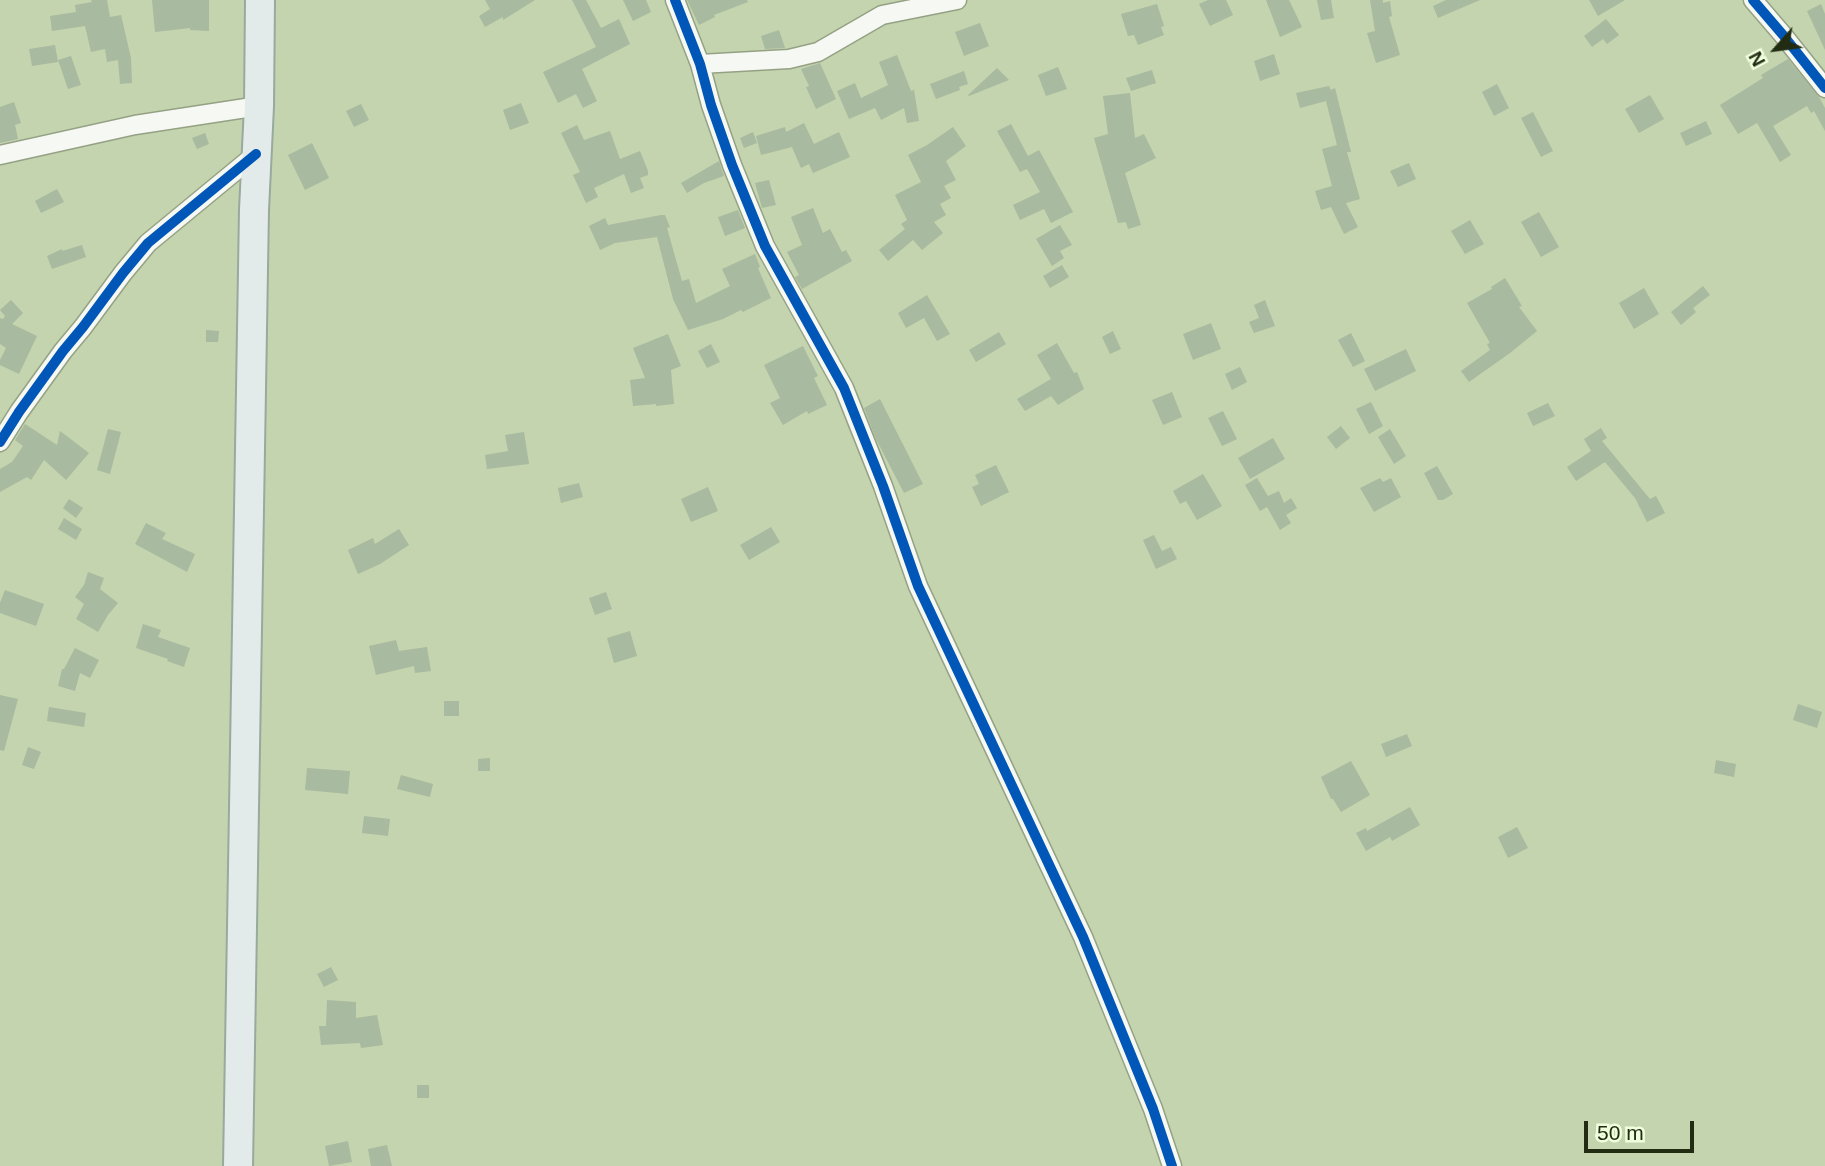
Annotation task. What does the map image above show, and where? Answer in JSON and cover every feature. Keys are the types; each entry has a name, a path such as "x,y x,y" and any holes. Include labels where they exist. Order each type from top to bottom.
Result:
{"main road":[{"path":"238,1166 260,0"}],"street":[{"path":"675,0 700,64 711,105 765,246 844,388 883,486 918,586 1083,937 1153,1109 1172,1166"},
{"path":"700,64 789,59 818,52 882,15 957,0"},
{"path":"1753,0 1825,88"},
{"path":"0,155 135,125 259,106"},
{"path":"0,442 63,351 148,243 256,154"}],"building":[{"path":"91,0 107,0 110,17 121,15 131,58 132,83 120,84 118,60 107,62 105,49 91,52 85,26 52,31 50,16 76,12 75,5 92,2"},
{"path":"152,0 209,0 209,31 190,28 155,32"},
{"path":"485,0 535,0 503,20 503,17 485,27 479,16 490,9"},
{"path":"572,0 586,0 601,28 619,19 630,44 582,69 597,101 583,108 576,94 558,103 543,72 596,47"},
{"path":"623,0 646,0 651,12 633,21"},
{"path":"687,0 748,2 714,15 715,17 699,25"},
{"path":"1208,0 1226,0 1233,15 1210,26 1199,4"},
{"path":"1266,0 1289,0 1302,27 1280,37"},
{"path":"1317,0 1331,0 1334,18 1321,20"},
{"path":"1370,0 1383,0 1383,3 1390,1 1392,16 1389,17 1400,55 1376,63 1367,33 1375,31"},
{"path":"1446,0 1480,0 1438,18 1433,6"},
{"path":"1589,0 1625,0 1598,16"},
{"path":"1157,4 1164,35 1138,45 1134,35 1128,36 1121,14"},
{"path":"1821,4 1825,14 1825,50 1807,11"},
{"path":"1606,19 1619,35 1607,44 1603,39 1592,47 1584,36"},
{"path":"980,23 989,46 964,56 955,32"},
{"path":"779,30 785,48 765,49 761,36"},
{"path":"55,45 58,62 32,66 29,49"},
{"path":"1274,54 1280,74 1260,81 1254,61"},
{"path":"897,55 911,91 914,90 919,121 907,123 904,108 881,120 875,108 849,119 837,91 855,83 861,98 888,85 879,62"},
{"path":"71,56 81,85 68,89 58,60"},
{"path":"1788,59 1825,108 1825,131 1814,111 1811,113 1807,106 1773,126 1791,155 1780,162 1757,123 1738,134 1720,105"},
{"path":"820,63 836,99 816,109 801,69"},
{"path":"1058,67 1067,89 1046,96 1038,75"},
{"path":"997,68 1009,80 968,95"},
{"path":"1152,70 1156,83 1131,91 1126,78"},
{"path":"964,71 968,84 936,99 930,84"},
{"path":"1497,84 1509,108 1494,116 1482,92"},
{"path":"1329,86 1331,90 1335,88 1351,152 1347,152 1360,199 1346,203 1358,227 1344,234 1331,207 1321,210 1315,191 1332,186 1322,149 1337,145 1326,101 1300,108 1296,93"},
{"path":"1130,93 1135,138 1144,134 1156,158 1125,173 1141,225 1128,229 1126,222 1118,223 1094,138 1108,134 1103,96"},
{"path":"1650,95 1664,119 1639,133 1625,109"},
{"path":"14,102 21,123 15,125 18,139 0,143 0,107"},
{"path":"521,103 529,123 510,130 503,110"},
{"path":"361,104 369,120 354,127 346,111"},
{"path":"1533,112 1553,151 1541,157 1521,118"},
{"path":"1706,121 1712,134 1686,146 1680,133"},
{"path":"804,123 814,144 839,132 850,157 813,173 809,164 801,168 792,147 761,155 756,136 785,127 786,132"},
{"path":"1011,124 1028,156 1039,150 1073,212 1051,223 1044,209 1020,220 1013,205 1040,192 1027,169 1020,172 997,131"},
{"path":"577,125 584,140 610,131 620,159 640,151 648,171 648,175 640,178 644,188 631,193 624,174 594,188 598,197 586,203 573,175 580,172 561,133"},
{"path":"953,127 966,146 946,161 956,180 944,186 951,198 940,204 946,215 934,222 943,233 922,250 913,240 888,261 879,250 905,229 901,224 907,220 895,195 921,182 908,155"},
{"path":"753,132 757,143 744,148 740,138"},
{"path":"205,133 209,144 197,149 192,138"},
{"path":"312,143 329,178 305,190 288,155"},
{"path":"719,161 724,176 687,193 681,183"},
{"path":"1409,163 1416,179 1398,187 1390,171"},
{"path":"769,180 776,205 762,208 755,183"},
{"path":"57,189 64,202 41,213 35,201"},
{"path":"813,208 823,233 830,229 842,252 846,250 852,261 802,289 795,277 799,275 787,252 802,245 791,217"},
{"path":"738,210 745,228 725,236 718,217"},
{"path":"1539,212 1559,247 1541,257 1521,222"},
{"path":"665,215 670,227 667,228 682,281 689,279 696,303 730,286 722,269 755,254 771,298 743,312 741,310 688,330 673,299 657,237 615,243 600,250 589,226 605,218 608,225"},
{"path":"1470,220 1484,244 1465,254 1451,231"},
{"path":"1060,225 1072,245 1060,251 1064,258 1052,266 1036,239"},
{"path":"82,245 86,257 52,269 47,256 62,249"},
{"path":"1062,265 1069,277 1050,288 1043,276"},
{"path":"1505,278 1522,306 1519,307 1537,331 1469,382 1461,371 1490,350 1487,344 1490,343 1467,303"},
{"path":"1703,286 1710,295 1693,308 1696,312 1681,325 1671,312"},
{"path":"1644,288 1659,314 1634,329 1619,303"},
{"path":"927,295 950,334 937,341 924,318 906,328 898,313"},
{"path":"11,300 23,313 12,324 37,336 19,374 0,365 6,348 0,344 0,318 5,316 0,310"},
{"path":"1265,300 1275,326 1254,333 1249,322 1259,318 1254,305"},
{"path":"1211,323 1221,349 1193,360 1183,334"},
{"path":"206,330 219,331 218,342 206,342"},
{"path":"1113,331 1121,349 1110,354 1102,337"},
{"path":"999,332 1006,344 976,362 969,350"},
{"path":"1351,333 1365,361 1353,367 1338,340"},
{"path":"668,334 681,366 671,370 674,404 633,406 630,380 645,378 633,348"},
{"path":"1057,343 1074,373 1077,372 1084,389 1058,405 1051,396 1025,411 1017,399 1051,379 1037,355"},
{"path":"711,344 720,362 707,368 698,351"},
{"path":"803,346 818,376 814,378 827,405 808,414 807,411 783,425 770,403 780,398 764,365"},
{"path":"1406,349 1416,371 1375,391 1364,369"},
{"path":"1240,367 1247,382 1232,390 1225,374"},
{"path":"1172,392 1182,417 1163,425 1152,400"},
{"path":"880,399 923,484 904,493 876,439 864,408"},
{"path":"1371,402 1383,426 1369,434 1356,409"},
{"path":"1548,403 1555,416 1533,426 1527,413"},
{"path":"1223,411 1237,439 1222,446 1208,418"},
{"path":"25,424 57,445 60,431 89,453 66,480 44,460 31,480 27,477 0,492 0,469 12,462 23,446 15,440"},
{"path":"1341,426 1350,438 1336,449 1327,437"},
{"path":"1601,428 1607,438 1602,441 1650,499 1656,496 1665,513 1647,522 1635,498 1605,462 1576,481 1567,467 1591,451 1584,439"},
{"path":"108,429 121,432 110,474 97,470"},
{"path":"1390,429 1406,456 1394,464 1378,437"},
{"path":"524,432 529,464 487,469 485,455 508,451 505,435"},
{"path":"1273,438 1285,459 1250,479 1238,458"},
{"path":"996,465 1009,492 981,506 972,487 979,484 975,475"},
{"path":"1437,466 1453,494 1443,500 1438,500 1424,473"},
{"path":"1203,474 1222,506 1197,520 1186,501 1180,504 1173,491"},
{"path":"1257,478 1268,496 1279,491 1284,503 1291,498 1297,508 1286,515 1291,523 1280,530 1267,507 1260,511 1245,485"},
{"path":"1380,478 1383,482 1391,478 1401,497 1374,512 1360,488"},
{"path":"579,483 583,497 561,503 558,488"},
{"path":"708,487 718,511 691,522 681,499"},
{"path":"69,499 83,508 76,518 63,508"},
{"path":"64,518 82,529 76,540 58,529"},
{"path":"146,523 166,533 162,539 195,554 187,572 135,544"},
{"path":"771,527 780,542 749,560 740,545"},
{"path":"399,529 409,545 380,564 358,574 348,550 373,538 375,544"},
{"path":"1154,535 1162,551 1171,547 1177,559 1156,569 1143,540"},
{"path":"88,572 104,578 100,589 118,603 98,632 76,619 84,604 75,597 84,585"},
{"path":"5,590 44,604 36,626 0,613 0,603"},
{"path":"606,592 612,609 595,615 589,598"},
{"path":"143,624 161,630 158,637 190,648 184,667 136,648"},
{"path":"630,631 637,656 614,663 607,638"},
{"path":"396,640 399,651 427,647 431,671 415,673 414,666 376,675 369,646"},
{"path":"75,648 99,660 90,678 80,673 75,691 58,686 62,669"},
{"path":"0,695 18,699 4,751 0,750"},
{"path":"444,701 459,701 459,716 444,716"},
{"path":"1798,704 1822,712 1817,728 1793,720"},
{"path":"49,707 86,713 84,727 47,721"},
{"path":"1407,734 1412,746 1386,757 1381,744"},
{"path":"28,747 41,752 34,769 22,765"},
{"path":"490,758 490,771 478,771 478,759"},
{"path":"1716,760 1736,764 1734,777 1714,773"},
{"path":"1351,761 1370,795 1341,812 1331,799 1321,777"},
{"path":"307,768 350,771 348,794 305,790"},
{"path":"401,775 433,784 430,797 397,789"},
{"path":"1410,807 1420,825 1392,841 1390,837 1366,851 1356,833 1366,828 1367,831"},
{"path":"364,816 390,819 388,836 362,833"},
{"path":"1517,827 1528,848 1508,858 1498,837"},
{"path":"331,967 338,980 324,987 317,974"},
{"path":"327,1000 356,1002 356,1018 377,1015 383,1045 361,1048 360,1043 321,1045 319,1026 326,1026"},
{"path":"417,1085 429,1085 429,1098 417,1098"},
{"path":"348,1141 352,1162 329,1166 325,1146"},
{"path":"387,1145 392,1166 371,1166 368,1149"}],"cycle path":[{"path":"675,0 700,64 732,165 765,246 844,388 883,486 918,586 1083,937 1153,1109 1172,1166"},
{"path":"1753,0 1825,88"},
{"path":"0,442 63,351 148,243 256,154"}]}
